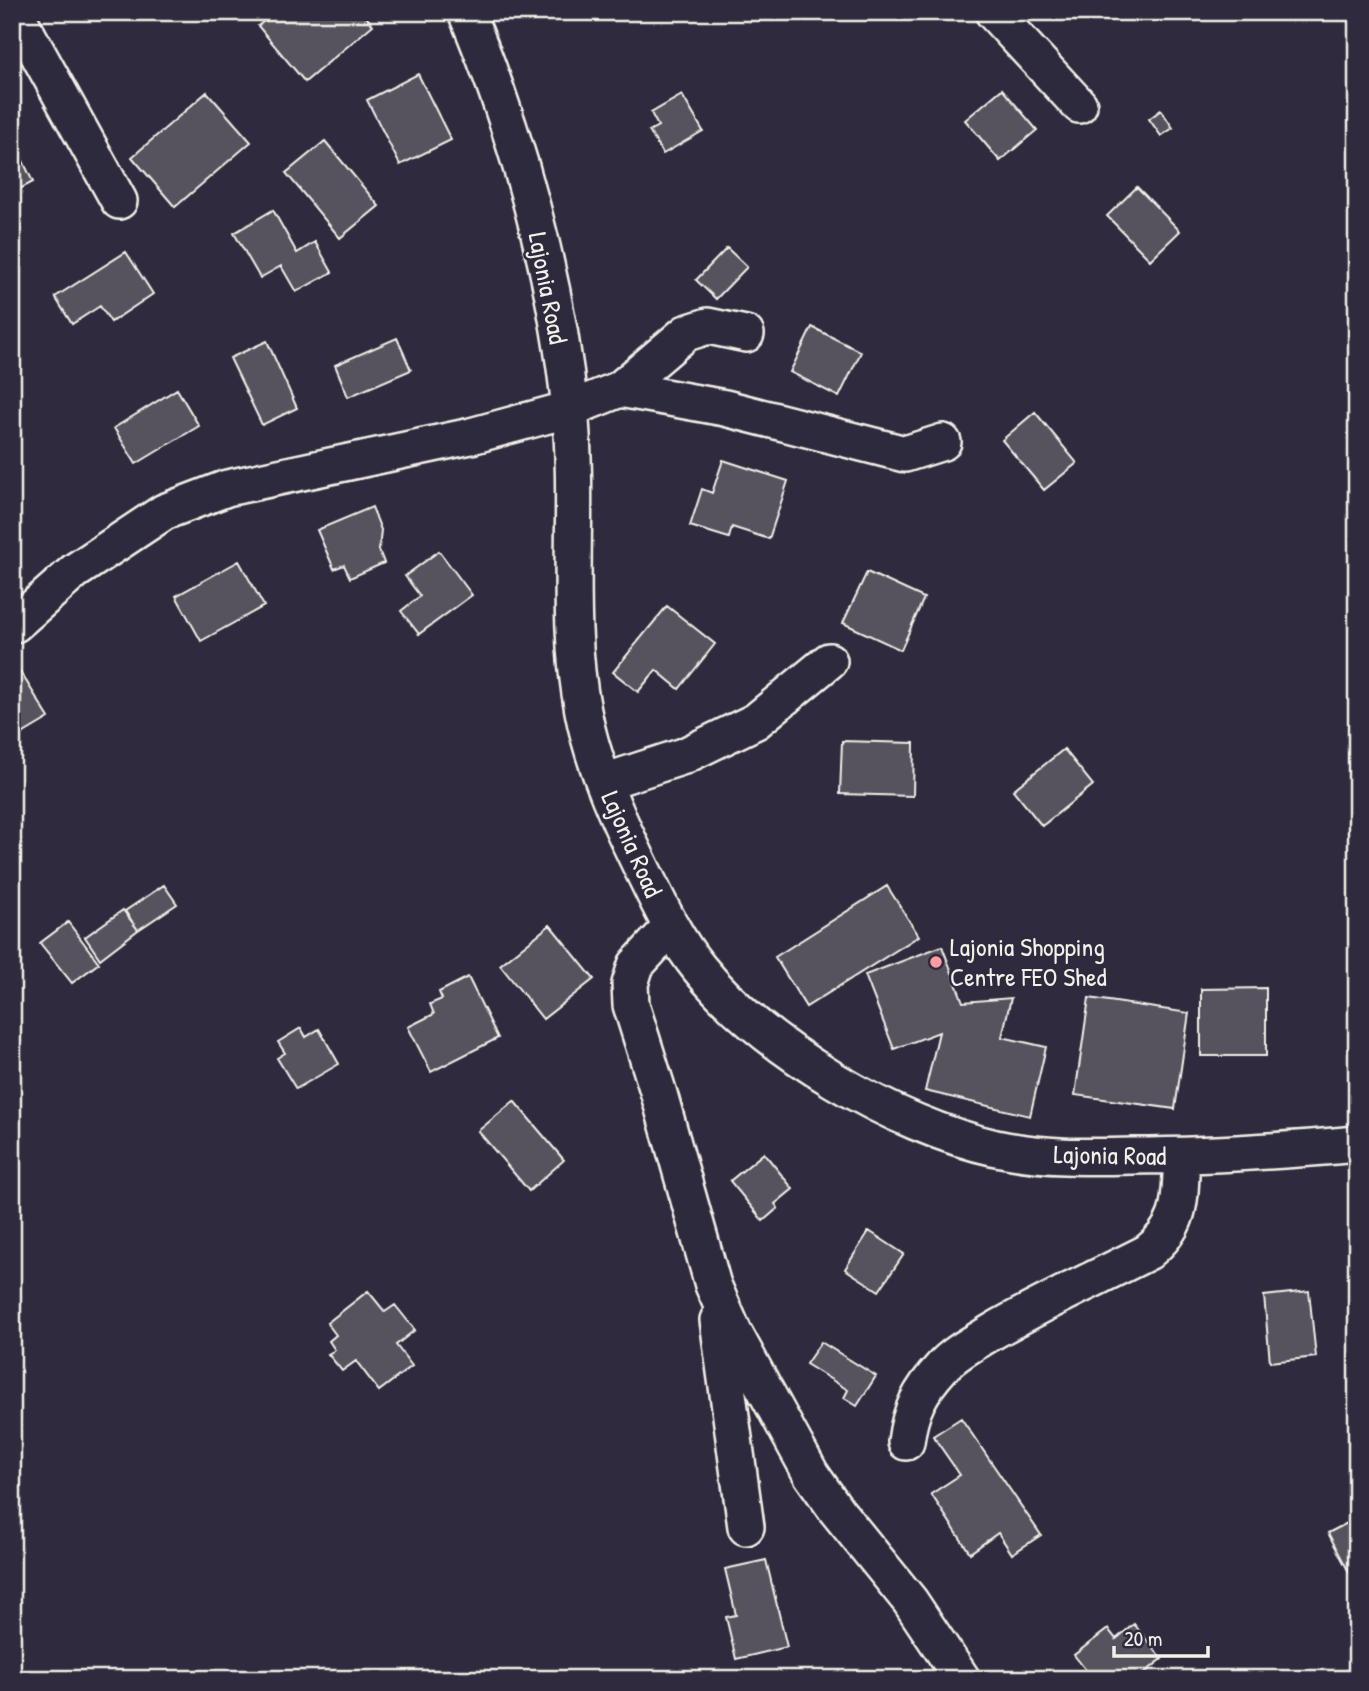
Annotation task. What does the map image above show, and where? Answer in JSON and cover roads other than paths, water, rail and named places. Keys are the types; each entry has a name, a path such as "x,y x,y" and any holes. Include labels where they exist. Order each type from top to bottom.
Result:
{"street":[{"path":"15,12 119,201"},
{"name":"Lajonia Road","path":"466,12 493,80 536,226 555,310 570,409 576,500 577,666 582,709 604,782 631,847 671,927 700,970 737,1007 786,1049 840,1084 920,1124 996,1148 1065,1157 1182,1156 1357,1144"},
{"path":"993,12 1079,105"},
{"path":"15,624 75,571 164,512 227,488 471,436 570,409 620,388 686,333 708,326 746,334"},
{"path":"620,388 725,408 905,454 943,442"},
{"path":"604,782 684,756 756,721 829,661"},
{"path":"671,927 636,965 630,984 631,1005 713,1285 734,1333 811,1474 837,1511 910,1601 962,1679"},
{"path":"906,1443 909,1417 923,1391 943,1365 975,1342 1018,1317 1148,1252 1164,1239 1176,1220 1182,1156"},
{"path":"713,1285 746,1527"}],"place":[{"name":"Lajonia Shopping Centre FEO Shed","path":"936,962"}]}
